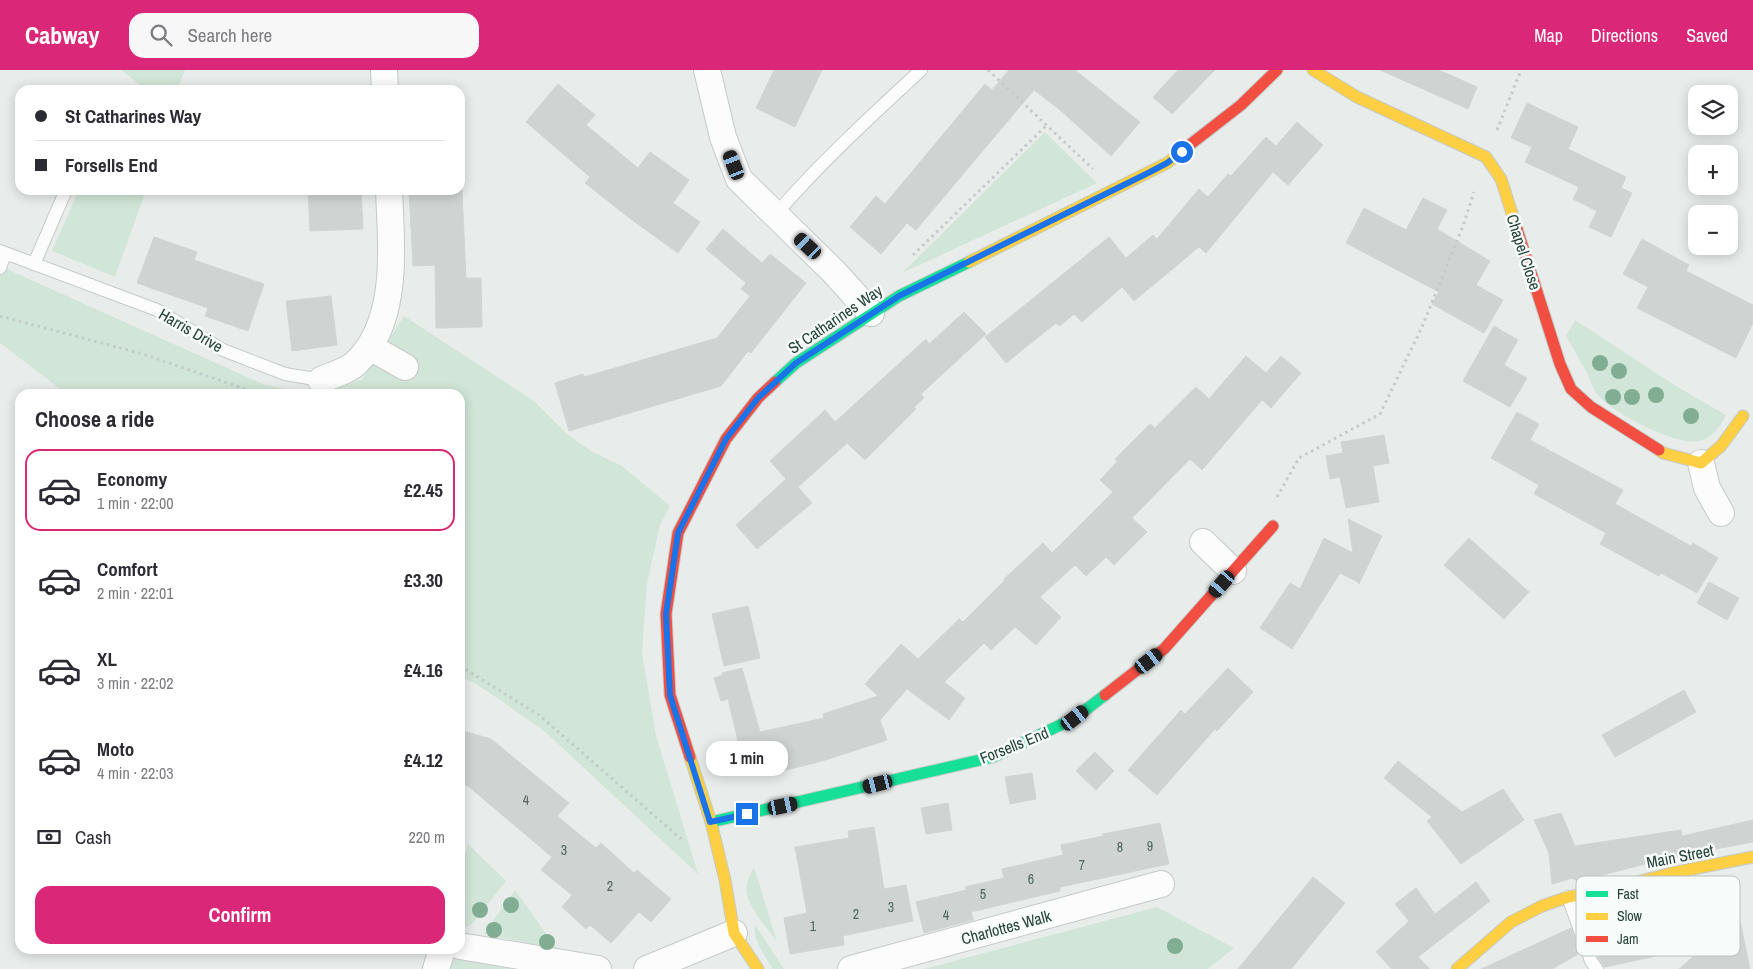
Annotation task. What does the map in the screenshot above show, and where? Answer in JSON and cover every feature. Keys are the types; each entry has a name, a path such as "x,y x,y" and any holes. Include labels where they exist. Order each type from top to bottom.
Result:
{"street":[{"path":"384,70 385,85"},
{"path":"707,70 723,137 739,179 834,272 871,313"},
{"name":"St Catharines Way","path":"758,969 734,933 725,880 712,827 670,695 666,614 678,533 726,439 758,398 796,363 899,296 1167,163 1241,105 1277,70"},
{"path":"1313,70 1357,97 1486,157"},
{"name":"Chapel Close","path":"1486,157 1500,179 1560,364 1571,389 1591,407 1663,454 1701,463"},
{"name":"Harris Drive","path":"322,380 354,365 370,347 380,326 390,286 389,195"},
{"path":"370,347 405,367"},
{"path":"1721,513 1707,488 1701,463 1721,446 1743,416"},
{"name":"Forsells End","path":"712,827 993,757 1075,718 1164,649 1273,526"},
{"path":"1203,542 1233,571"},
{"name":"Main Street","path":"1660,876 1753,857"},
{"name":"Charlottes Walk","path":"851,969 1161,884"},
{"name":"Main Street","path":"1457,969 1511,922 1542,906 1576,896"},
{"path":"647,969 734,933"},
{"path":"465,947 598,969"},
{"path":"436,969 440,954"}],"lane":[{"path":"775,215 854,132 921,70"},
{"path":"34,264 64,195"},
{"name":"Harris Drive","path":"0,268 3,253 157,310 223,350 285,374 322,380"},
{"path":"1568,897 1576,919"},
{"path":"1589,956 1597,969"}],"path":[{"path":"988,70 1115,190"},
{"path":"1273,526 1271,508 1299,458 1380,414 1422,327 1463,226 1486,157 1521,70"},
{"path":"913,255 1047,125"},
{"path":"0,316 143,354 245,389"},
{"path":"465,669 539,715 680,838 712,827"}],"green space":[{"path":"122,70 185,70 179,85 140,85"},
{"path":"1045,132 1097,183 902,273"},
{"path":"77,195 144,195 115,277 52,251"},
{"path":"0,266 265,385 285,389 60,389 0,343"},
{"path":"404,316 534,401 567,434 591,451 622,466 670,506 660,525 647,584 642,653 656,735 698,874 541,728 465,678 465,389 332,389 362,380"},
{"path":"1575,320 1676,386 1726,415 1719,427 1708,437 1700,441 1676,439 1661,434 1616,410 1597,394 1566,336"},
{"path":"468,844 506,881 472,924 465,928 465,854"},
{"path":"754,867 777,942 759,918 748,899 747,883"},
{"path":"515,890 557,949 484,934"},
{"path":"1157,907 1234,948 1208,969 924,969"},
{"path":"755,925 784,969 773,969 757,942"},
{"path":"467,957 541,969 443,969 455,959"}],"building":[{"path":"774,70 822,70 795,127 756,108"},
{"path":"1009,70 1075,70 1140,122 1111,156 1059,109 1034,90 916,230 907,223 881,254 850,227 876,196 885,204 985,84 992,90"},
{"path":"1178,70 1215,70 1172,114 1153,97"},
{"path":"1380,70 1439,70 1477,87 1468,109"},
{"path":"558,84 595,115 586,125 638,168 650,152 689,180 673,203 700,222 678,253 585,183 590,177 526,122"},
{"path":"1527,103 1578,127 1568,149 1626,177 1621,188 1632,193 1611,237 1589,227 1597,211 1573,199 1579,187 1525,162 1532,147 1511,138"},
{"path":"1297,122 1323,145 1288,185 1273,172 1206,253 1199,247 1134,301 1122,287 1082,322 1074,314 1060,326 1056,323 1006,363 985,337 1109,237 1126,258 1153,235 1157,239 1199,189 1208,197 1228,174 1231,176 1266,137 1276,146"},
{"path":"308,195 361,195 363,229 310,231"},
{"path":"409,195 462,195 466,278 481,278 482,327 436,328 435,265 413,266"},
{"path":"1423,198 1447,210 1437,229 1490,261 1476,285 1503,300 1484,333 1432,304 1439,292 1346,243 1364,208 1406,230"},
{"path":"723,229 762,263 770,254 806,283 751,353 748,351 721,386 569,431 555,383 583,374 584,377 717,338 750,296 741,289 746,283 706,249"},
{"path":"154,237 197,252 194,260 264,284 248,331 205,316 208,308 137,283"},
{"path":"1642,239 1689,265 1686,271 1753,305 1753,323 1736,358 1637,308 1648,287 1623,274"},
{"path":"331,296 337,345 292,351 286,301"},
{"path":"964,312 986,334 921,394 924,398 914,407 916,409 865,460 847,443 798,487 812,503 757,549 736,525 786,479 770,461 825,410 835,422 926,339 929,344"},
{"path":"1494,326 1518,340 1504,365 1527,378 1510,407 1463,381"},
{"path":"1246,356 1266,373 1281,356 1301,373 1271,408 1262,400 1202,470 1190,459 1132,518 1147,532 1114,565 1106,557 1086,576 1075,565 1040,597 1061,617 1036,645 1015,627 991,650 984,643 944,682 965,698 949,720 907,689 880,720 887,740 819,762 770,774 767,764 745,770 728,699 721,701 714,678 723,675 722,673 742,668 760,732 824,718 823,714 878,696 865,684 901,644 918,659 959,619 963,622 1004,579 1043,543 1052,553 1113,492 1100,480 1117,462 1115,459 1150,424 1155,428 1196,387 1209,399"},
{"path":"1517,412 1539,424 1530,440 1623,490 1615,504 1691,546 1693,543 1718,558 1697,593 1661,573 1659,576 1600,544 1606,533 1534,494 1539,485 1491,458"},
{"path":"1384,435 1389,463 1373,466 1379,502 1346,508 1340,477 1330,479 1326,456 1343,453 1341,442"},
{"path":"1348,519 1382,536 1359,584 1340,573 1292,649 1260,628 1290,583 1300,589 1324,538 1353,553"},
{"path":"1469,538 1529,592 1504,619 1444,565"},
{"path":"1709,582 1739,598 1727,620 1697,603"},
{"path":"748,606 760,658 724,666 712,614"},
{"path":"1228,668 1253,692 1217,731 1215,729 1157,795 1128,770 1181,710 1185,714"},
{"path":"1684,690 1696,712 1615,757 1602,735"},
{"path":"465,731 491,739 569,803 557,816 596,848 601,843 634,873 637,870 671,899 651,922 639,912 611,943 590,925 586,929 562,907 572,895 541,870 552,857 465,785"},
{"path":"1095,752 1114,771 1096,790 1076,771"},
{"path":"1398,761 1462,812 1503,789 1524,820 1461,864 1427,821 1432,817 1384,778"},
{"path":"1032,773 1036,799 1010,804 1005,777"},
{"path":"948,803 952,830 926,834 921,808"},
{"path":"1561,813 1575,846 1681,830 1682,836 1753,820 1753,842 1668,858 1599,876 1576,876 1576,880 1573,878 1552,884 1549,853 1534,820"},
{"path":"1160,823 1169,864 1060,887 1060,891 972,912 973,920 924,933 916,902 966,890 965,887 1004,878 1002,869 1063,855 1061,845 1103,836 1103,834"},
{"path":"874,827 884,889 906,885 913,921 843,936 844,945 790,954 784,918 807,913 795,847 849,838 848,831"},
{"path":"1313,877 1345,903 1291,969 1238,969"},
{"path":"1476,882 1490,901 1418,957 1430,969 1392,969 1376,952 1409,921 1395,904 1416,888 1435,914"},
{"path":"1740,921 1750,969 1679,969 1694,956 1740,956"},
{"path":"1571,928 1576,942 1576,955 1552,969 1481,969"},
{"path":"1598,956 1656,956 1605,967"}],"traffic: fast":[{"path":"775,382 796,363 899,296 969,262"},
{"path":"711,822 993,757 1075,718 1105,695"}],"traffic: slow":[{"path":"1313,70 1357,97 1486,157 1501,179 1517,229"},
{"path":"969,262 1167,163 1187,147"},
{"path":"1659,450 1663,453 1701,463 1721,446 1743,416"},
{"path":"690,757 711,822 725,880 734,933 758,969"},
{"path":"1660,876 1753,857"},
{"path":"1457,969 1511,922 1542,906 1576,896"}],"traffic: jam":[{"path":"1187,147 1241,105 1277,70"},
{"path":"1517,229 1560,364 1571,389 1591,407 1659,450"},
{"path":"690,757 670,695 666,614 678,533 726,439 758,398 775,382"},
{"path":"1105,695 1164,649 1273,526"}],"route":[{"path":"747,814 710,822 670,695 666,614 678,533 726,439 758,398 796,363 871,313 899,296 1150,172 1182,152"}]}
